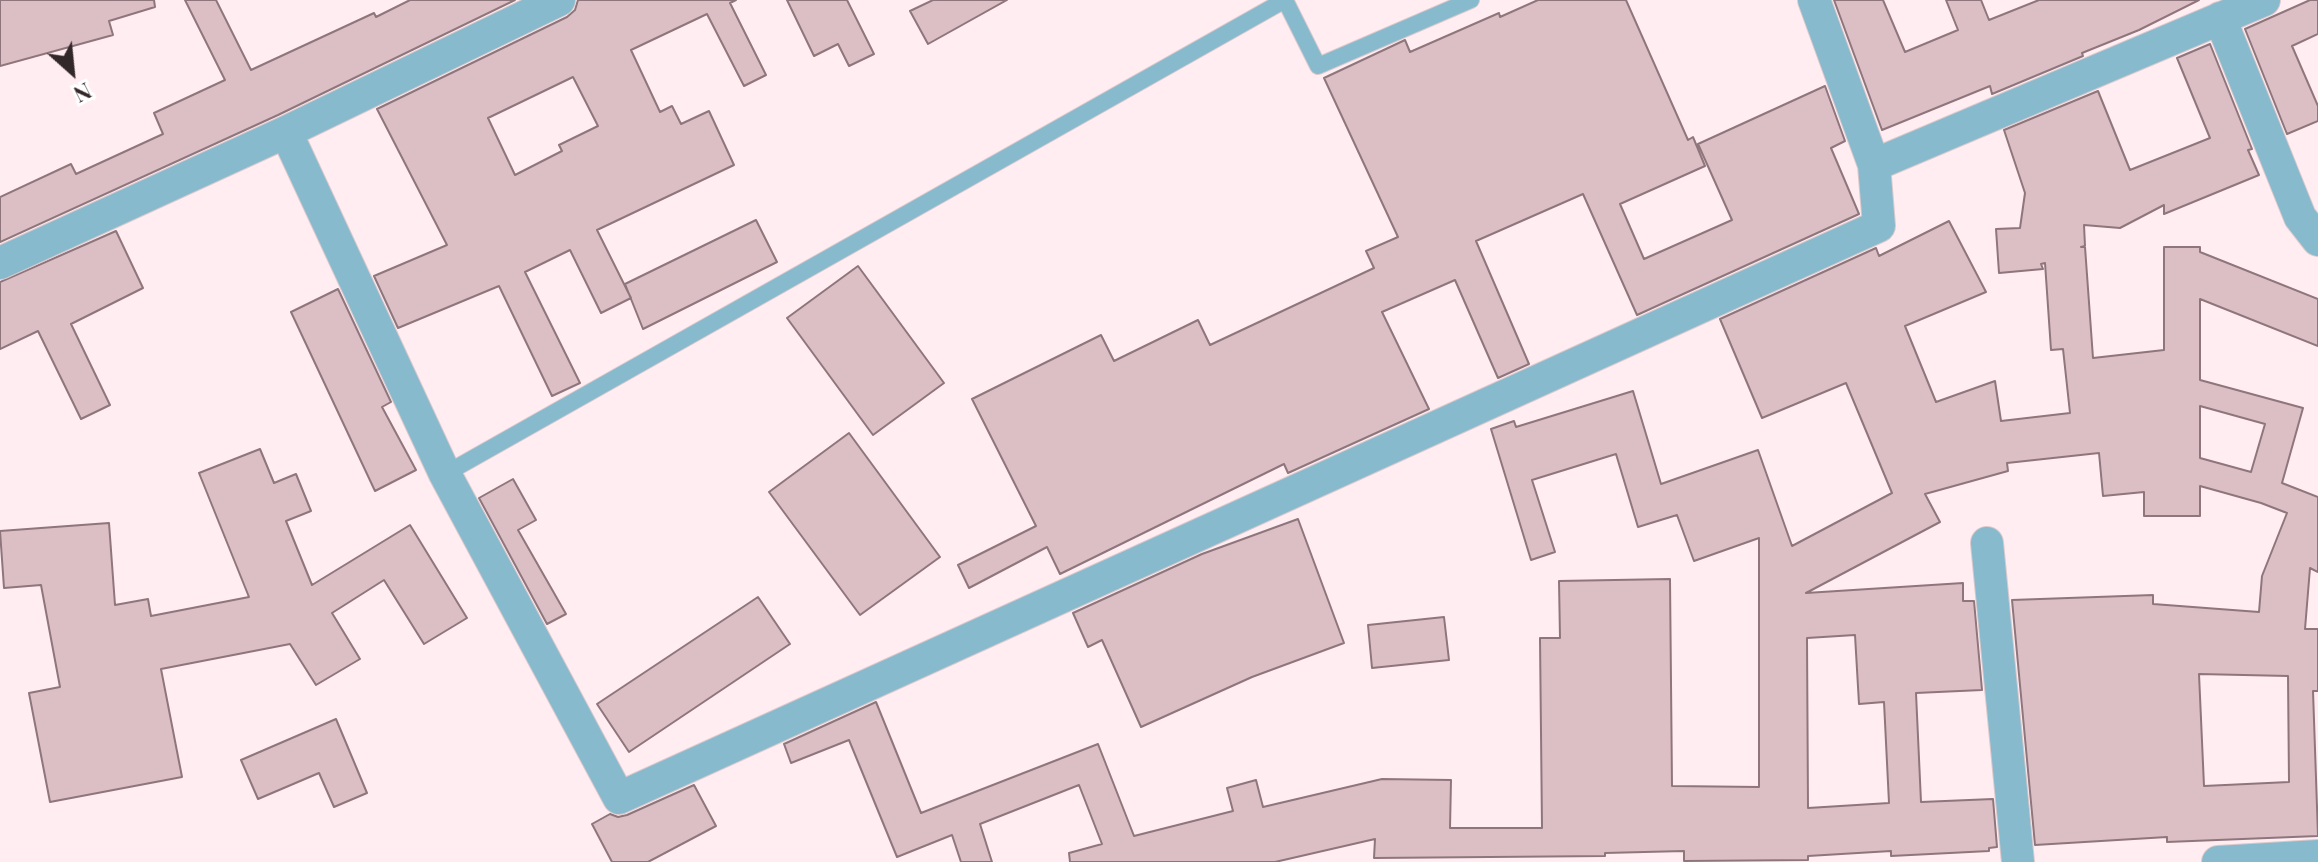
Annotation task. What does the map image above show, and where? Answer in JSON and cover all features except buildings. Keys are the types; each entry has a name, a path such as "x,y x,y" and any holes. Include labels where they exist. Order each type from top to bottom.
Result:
{"street":[{"path":"0,263 286,132 559,0"},
{"path":"286,132 445,474 619,798 1879,226 1874,165 1814,0"},
{"path":"1874,165 2264,0"},
{"path":"2220,18 2300,217 2318,240"},
{"path":"1987,543 2018,862"},
{"path":"2218,862 2318,856"}],"lane":[{"path":"445,474 1285,0 1318,66 1471,0"}]}
